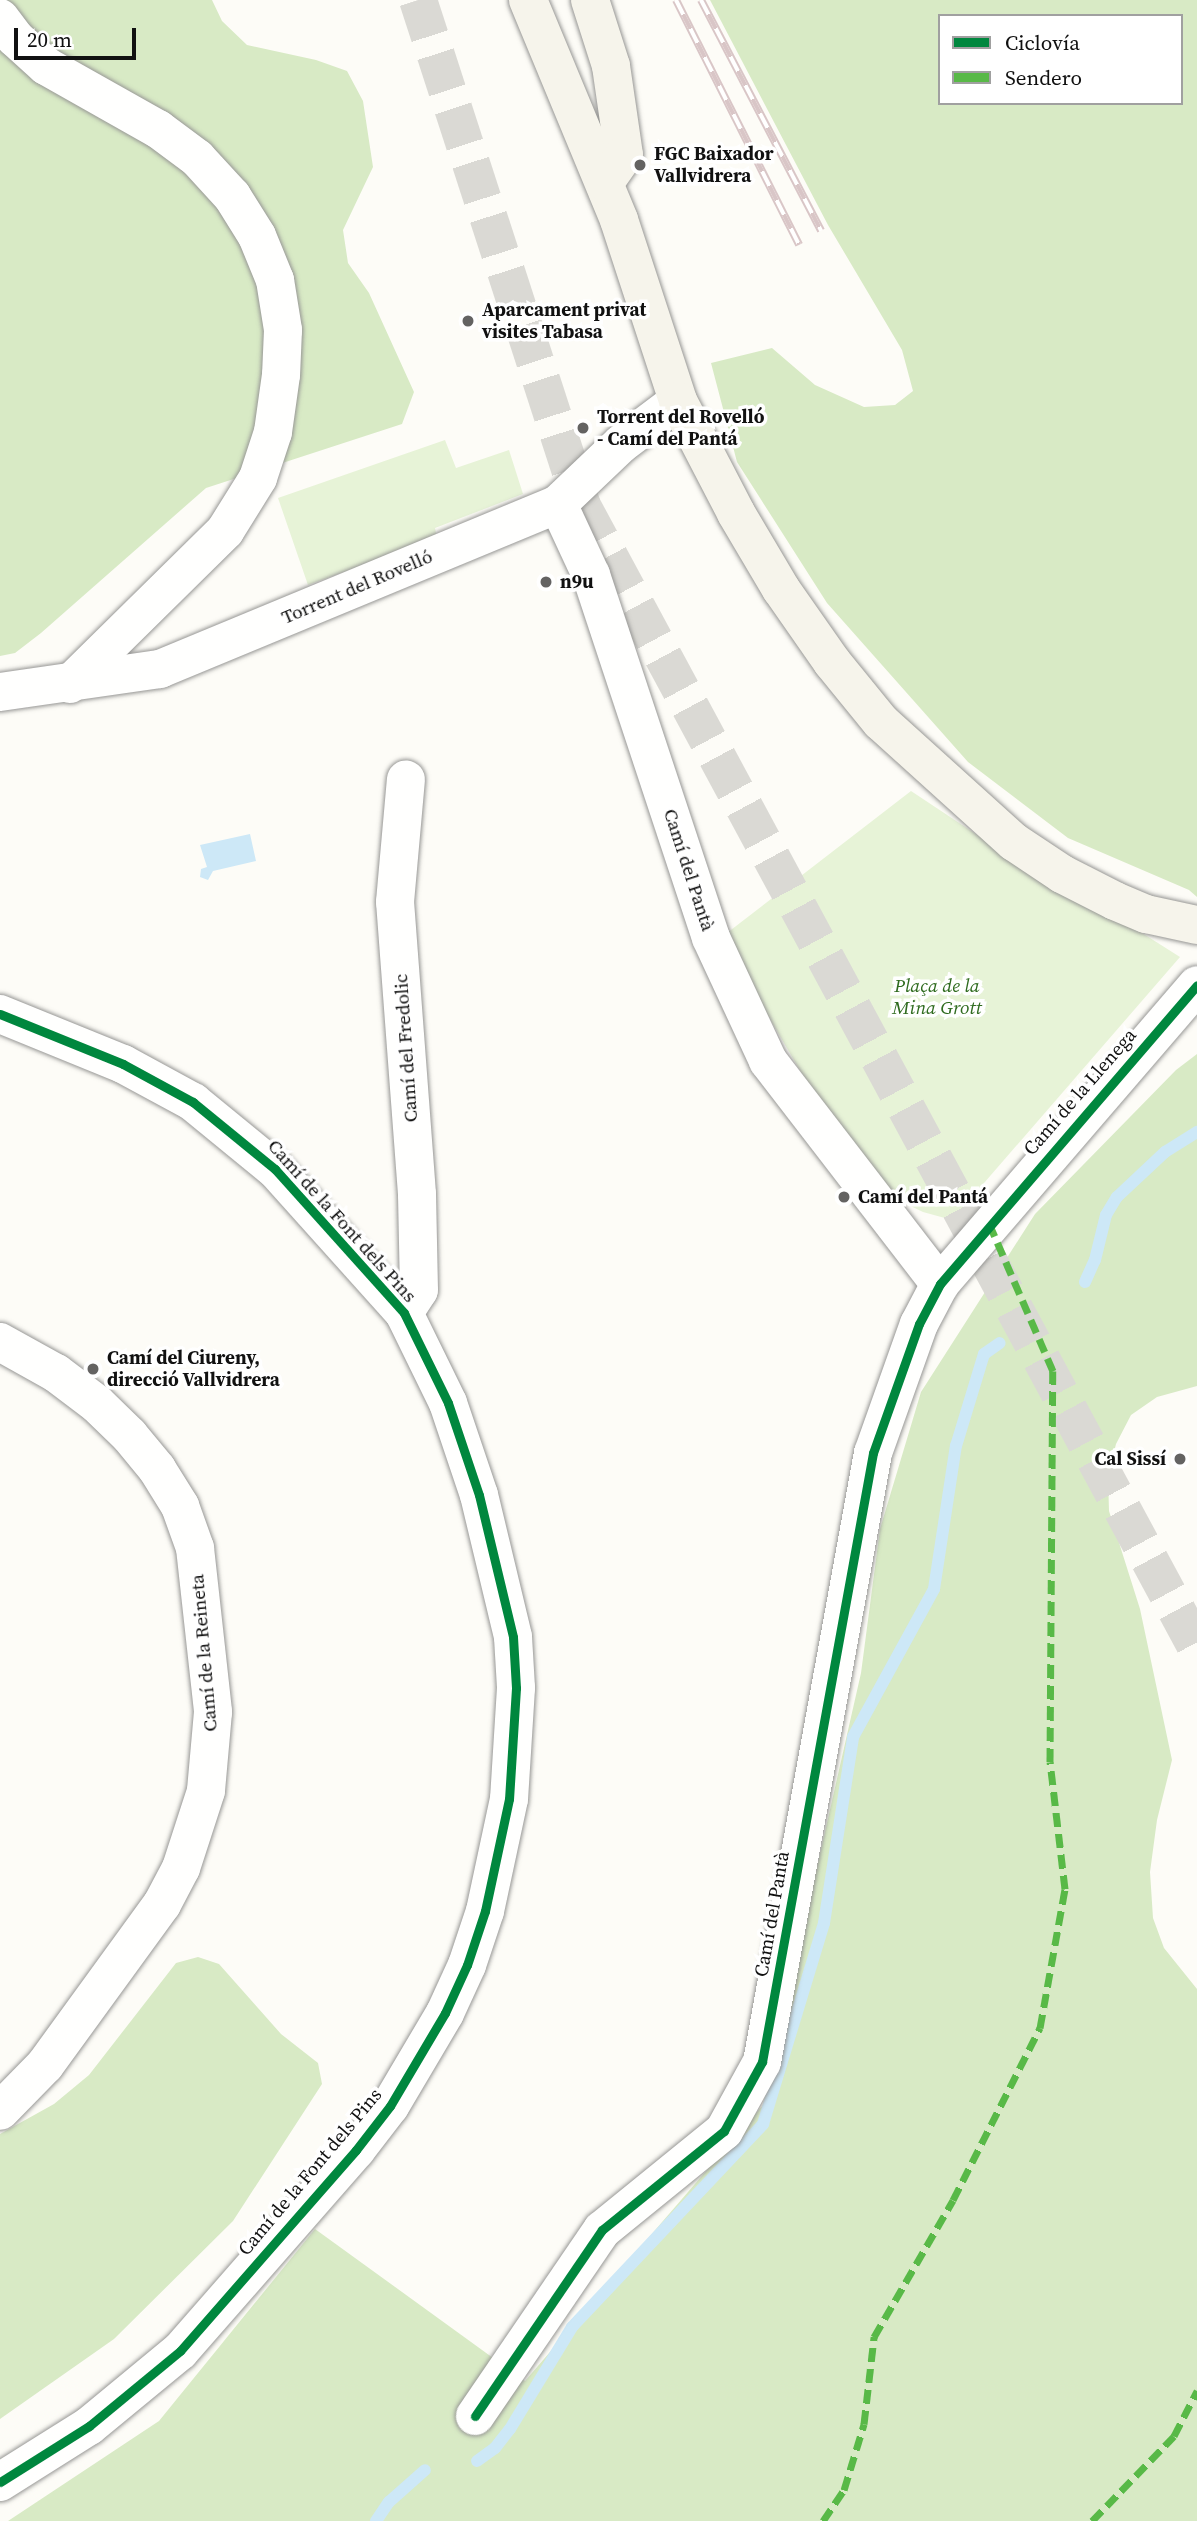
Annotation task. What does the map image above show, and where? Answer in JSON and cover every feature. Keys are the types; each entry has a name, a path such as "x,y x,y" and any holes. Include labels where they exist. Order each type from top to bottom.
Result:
{"main road":[{"path":"528,0 605,182 678,401 736,513 781,589 832,662 881,722 1014,842 1062,874 1146,914 1197,925"},
{"path":"590,0 611,66 624,155 605,182"}],"street":[{"path":"0,18 15,38 46,66 159,129 197,158 232,196 257,236 275,280 284,330 273,432 258,478 225,531 70,684"},
{"name":"Torrent del Rovelló","path":"0,692 160,669 558,504 621,444 678,401"},
{"name":"Camí del Pantà","path":"475,2416 602,2230 724,2131 762,2062 873,1453 919,1324 940,1284 768,1061 711,939 591,575 558,504"},
{"name":"Camí del Fredolic","path":"404,1313 419,1290 417,1194 395,902 406,779"},
{"name":"Camí de la Llenega","path":"940,1284 989,1223 1196,988"},
{"name":"Camí de la Font dels Pins","path":"0,1014 57,1035 162,1082 203,1109 275,1169 404,1313 428,1357 465,1450 485,1518 515,1660 514,1742 509,1799 499,1856 467,1965 420,2059 390,2106 356,2150 180,2351 89,2426 0,2482"},
{"name":"Camí de la Reineta","path":"0,1342 47,1367 97,1404 143,1452 180,1506 195,1548 213,1712 205,1791 195,1830 181,1868 162,1904 45,2065 0,2111"}],"green space":[{"path":"0,0 212,0 222,21 247,45 316,60 347,71 363,101 373,167 343,230 348,263 369,293 414,392 402,424 206,488 41,633 15,653 0,656"},
{"path":"710,0 1197,0 1197,897 1189,890 1068,838 968,762 827,603 737,462 711,363 772,348 815,385 864,407 895,405 913,391 902,350 828,225"},
{"path":"445,440 456,468 509,450 523,494 435,528 437,538 308,585 278,498"},
{"name":"Plaça de la Mina Grott","path":"911,791 1042,878 1120,919 1180,957 952,1220 923,1212 867,1185 767,1014 727,933"},
{"path":"1197,1054 1197,1386 1157,1397 1131,1415 1116,1444 1108,1476 1109,1511 1140,1609 1172,1760 1157,1820 1150,1872 1153,1918 1164,1948 1197,1989 1197,2521 8,2521 159,2421 315,2229 525,2381 763,2105 861,1673 880,1529 921,1392 1035,1214 1176,1070"},
{"path":"198,1957 219,1964 281,2034 318,2063 322,2084 233,2221 114,2339 0,2419 0,2134 54,2104 89,2075 176,1963"}],"water":[{"path":"250,834 256,861 213,871 208,880 200,877 201,869 207,867 200,845"}],"waterway":[{"path":"1085,1282 1095,1260 1106,1215 1117,1197 1165,1152 1197,1132"},
{"path":"477,2461 495,2448 510,2429 572,2327 763,2124 824,1923 853,1737 934,1589 956,1446 984,1354 1000,1343"},
{"path":"376,2521 389,2502 425,2470"}],"tunnel":[{"path":"418,0 582,506 1197,1648"}],"railway":[{"path":"676,0 799,245"},
{"path":"701,0 821,231"}],"marked path":[{"path":"823,2521 844,2490 864,2424 874,2337 953,2200 1040,2028 1065,1889 1050,1762 1053,1371 989,1223"},
{"path":"1092,2521 1174,2436 1197,2391"}],"cycle path":[{"path":"475,2416 602,2230 724,2131 762,2062 873,1453 919,1324 940,1284 1197,985"},
{"path":"0,1014 123,1064 193,1102 275,1169 404,1313 448,1403 479,1495 513,1637 516,1688 509,1799 485,1911 467,1965 445,2013 390,2106 356,2150 180,2351 89,2426 0,2482"}],"place":[{"name":"FGC Baixador Vallvidrera","path":"640,165"},
{"name":"Aparcament privat visites Tabasa","path":"468,321"},
{"name":"Torrent del Rovelló - Camí del Pantá","path":"583,428"},
{"name":"n9u","path":"546,582"},
{"name":"Camí del Pantá","path":"844,1197"},
{"name":"Camí del Ciureny, direcció Vallvidrera","path":"93,1369"},
{"name":"Cal Sissí","path":"1180,1459"}]}
